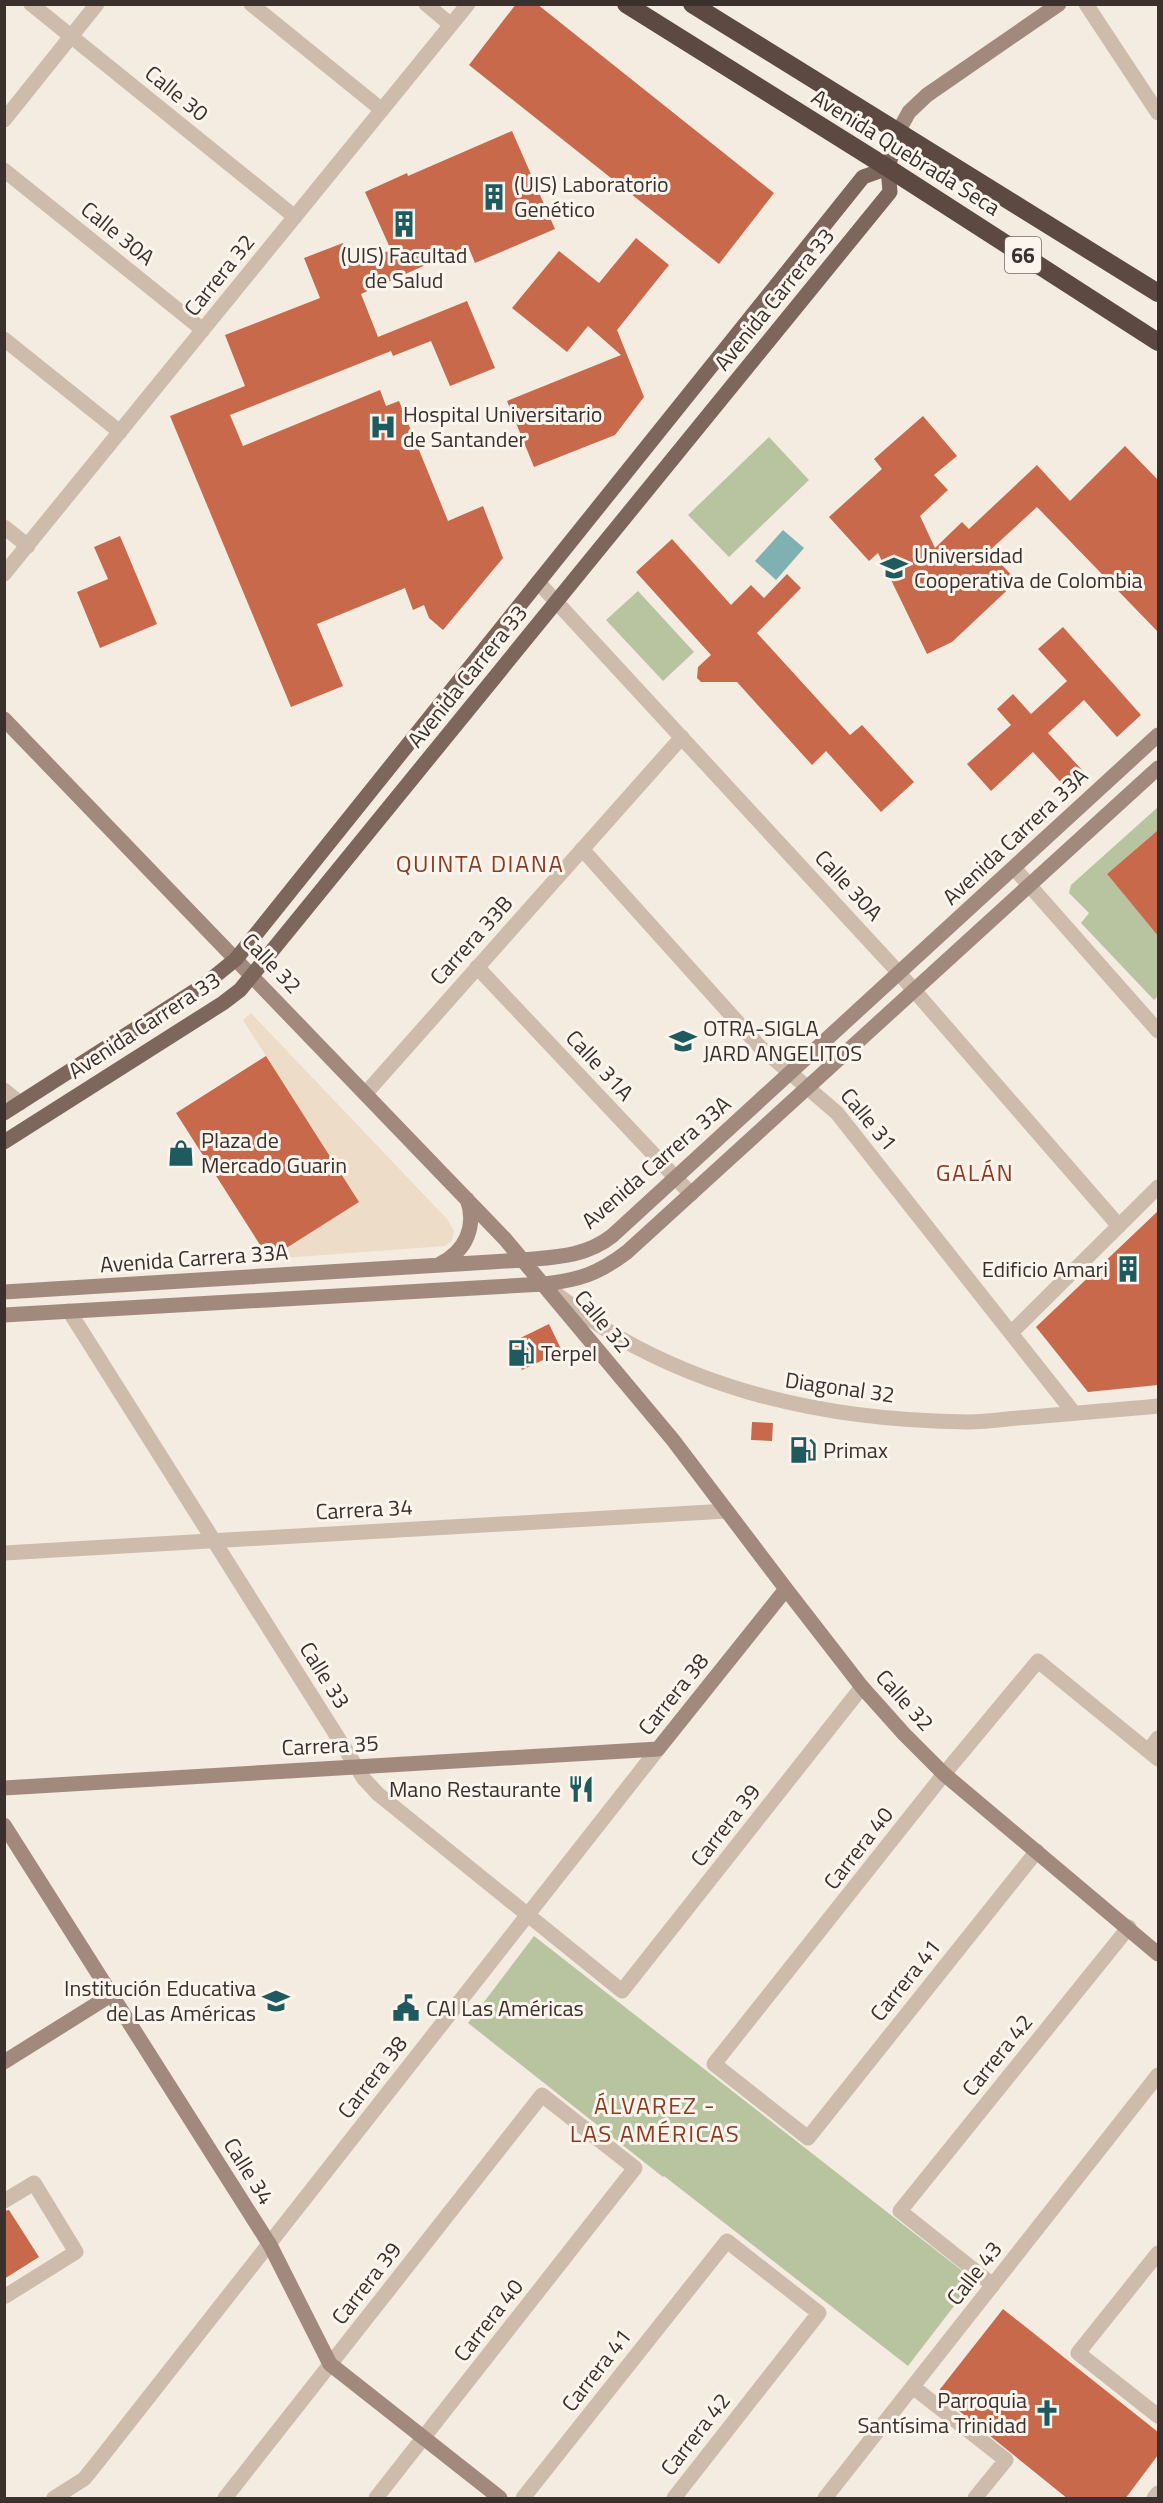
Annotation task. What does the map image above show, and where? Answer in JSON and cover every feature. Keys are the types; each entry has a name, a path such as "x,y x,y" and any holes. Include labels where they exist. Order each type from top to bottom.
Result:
{"highway":[{"name":"Avenida Quebrada Seca","path":"626,4 888,168 1158,342"},
{"name":"Avenida Quebrada Seca","path":"692,4 1158,293"}],"main road":[{"name":"Avenida Carrera 33","path":"4,1143 224,1003 240,990 890,192 888,168 898,132"},
{"name":"Avenida Carrera 33","path":"4,1113 204,985 236,959 863,177 888,168"}],"street":[{"name":"Calle 30","path":"31,4 295,217"},
{"path":"4,120 97,4"},
{"path":"251,4 382,110"},
{"path":"426,4 451,25"},
{"name":"Carrera 32","path":"4,574 468,4"},
{"path":"898,132 909,112 927,95 1059,4"},
{"path":"1086,4 1158,114"},
{"name":"Calle 30A","path":"4,170 203,330"},
{"path":"4,339 120,432"},
{"path":"4,527 28,546"},
{"name":"Calle 30A","path":"538,582 899,973 1119,1227"},
{"name":"Calle 32","path":"4,719 466,1196 523,1260 673,1440 862,1687 904,1734 944,1774 1129,1927 1158,1954"},
{"name":"Avenida Carrera 33A","path":"4,1292 523,1260 581,1253 602,1244 1158,735"},
{"name":"Carrera 33B","path":"366,1093 682,737"},
{"path":"1135,757 1155,771"},
{"name":"Avenida Carrera 33A","path":"4,1315 544,1284 580,1279 610,1265 1155,771"},
{"name":"Calle 31","path":"582,849 759,1046 837,1113 1074,1413"},
{"path":"1014,868 1158,1031"},
{"name":"Calle 31A","path":"477,967 691,1194"},
{"path":"4,1090 20,1103"},
{"path":"1011,1334 1158,1187"},
{"path":"437,1265 457,1252 467,1237 471,1217 466,1196"},
{"name":"Diagonal 32","path":"544,1284 599,1325 639,1348 696,1373 762,1397 857,1415 970,1422 1158,1406"},
{"path":"69,1311 82,1288"},
{"name":"Calle 33","path":"69,1311 364,1779 378,1794 622,1991"},
{"name":"Carrera 34","path":"4,1553 727,1511"},
{"name":"Carrera 38","path":"54,2499 84,2479 93,2468 658,1749 786,1590"},
{"name":"Carrera 40","path":"807,2138 714,2064 944,1774 1038,1661 1155,1749"},
{"name":"Carrera 39","path":"622,1991 862,1687"},
{"name":"Carrera 35","path":"4,1788 658,1749"},
{"name":"Calle 34","path":"4,1825 270,2245 330,2364 500,2499"},
{"name":"Carrera 41","path":"807,2138 1037,1851"},
{"name":"Carrera 42","path":"993,2285 900,2211 1129,1927"},
{"path":"4,2062 111,1995"},
{"name":"Calle 43","path":"825,2499 1158,2075"},
{"name":"Carrera 39","path":"225,2499 542,2095"},
{"name":"Carrera 40","path":"376,2499 635,2168 542,2095"},
{"path":"4,2201 34,2183 76,2252 4,2297"},
{"name":"Carrera 41","path":"523,2499 727,2241"},
{"name":"Carrera 42","path":"674,2499 819,2313 727,2241"},
{"path":"1158,2253 1078,2353 1158,2416"},
{"path":"913,2387 1006,2460 975,2499"},
{"path":"1154,2499 1158,2493"}],"green space":[{"path":"769,437 809,480 729,557 688,515"},
{"path":"638,591 694,652 663,681 606,620"},
{"path":"1158,807 1158,830 1107,874 1158,936 1158,996 1154,1000 1081,923 1089,913 1069,893 1071,885"},
{"path":"534,1936 974,2280 908,2366 468,2023"}],"shaded area":[{"path":"251,1013 447,1219 454,1231 452,1241 445,1246 269,1259 359,1202 243,1020"}],"water":[{"path":"783,530 804,548 776,580 755,561"}],"building":[{"path":"516,4 537,4 774,193 719,264 469,65"},
{"path":"512,131 555,229 475,263 468,246 361,294 378,337 467,301 495,368 450,386 431,341 393,356 391,351 230,415 243,446 380,390 386,406 399,401 448,521 483,506 503,558 443,630 429,618 424,605 413,610 405,588 317,624 343,686 291,707 170,416 245,386 225,335 320,298 304,258 343,243 352,265 391,250 365,192"},
{"path":"636,238 669,265 617,330 644,397 615,435 534,467 507,401 621,355 588,326 567,352 512,308 559,251 599,283"},
{"path":"923,416 957,456 934,475 948,490 920,516 935,548 962,522 969,529 1037,465 1070,501 1125,446 1158,480 1158,632 1037,507 989,551 1017,581 952,642 927,654 878,553 869,561 829,517 882,469 874,459"},
{"path":"120,536 157,624 100,648 77,592 108,579 94,547"},
{"path":"672,539 731,605 751,585 764,598 787,574 801,588 757,633 850,735 862,725 914,782 881,812 826,751 812,765 737,682 701,682 697,678 698,667 711,655 636,572"},
{"path":"1063,627 1141,715 1117,737 1084,700 1048,733 1083,771 1065,787 1033,752 991,791 967,764 1011,725 997,709 1013,694 1031,714 1067,681 1038,649"},
{"path":"1158,830 1158,936 1107,874"},
{"path":"266,1056 359,1202 269,1259 176,1113"},
{"name":"Edificio Amari","path":"1158,1211 1158,1385 1088,1392 1036,1327"},
{"path":"549,1324 562,1351 522,1370 510,1343"},
{"path":"752,1422 773,1423 772,1441 751,1440"},
{"path":"9,2210 39,2257 4,2279 4,2211"},
{"name":"Parroquia Santísima Trinidad","path":"1003,2309 1158,2432 1158,2455 1125,2499 1068,2499 937,2393"}],"place":[{"name":"(UIS) Laboratorio Genético","path":"494,197"},
{"name":"(UIS) Facultad de Salud","path":"404,224"},
{"name":"Hospital Universitario de Santander","path":"383,427"},
{"name":"Universidad Cooperativa de Colombia","path":"894,568"},
{"name":"OTRA-SIGLA JARD ANGELITOS","path":"683,1041"},
{"name":"Plaza de Mercado Guarin","path":"181,1153"},
{"name":"Edificio Amari","path":"1128,1269"},
{"name":"Terpel","path":"521,1353"},
{"name":"Primax","path":"803,1450"},
{"name":"Mano Restaurante","path":"581,1789"},
{"name":"Institución Educativa de Las Américas","path":"276,2001"},
{"name":"CAI Las Américas","path":"406,2008"},
{"name":"Parroquia Santísima Trinidad","path":"1047,2413"}],"district":[{"name":"QUINTA DIANA","path":"480,863"},
{"name":"GALÁN","path":"975,1172"},
{"name":"ÁLVAREZ - LAS AMÉRICAS","path":"655,2119"}]}
